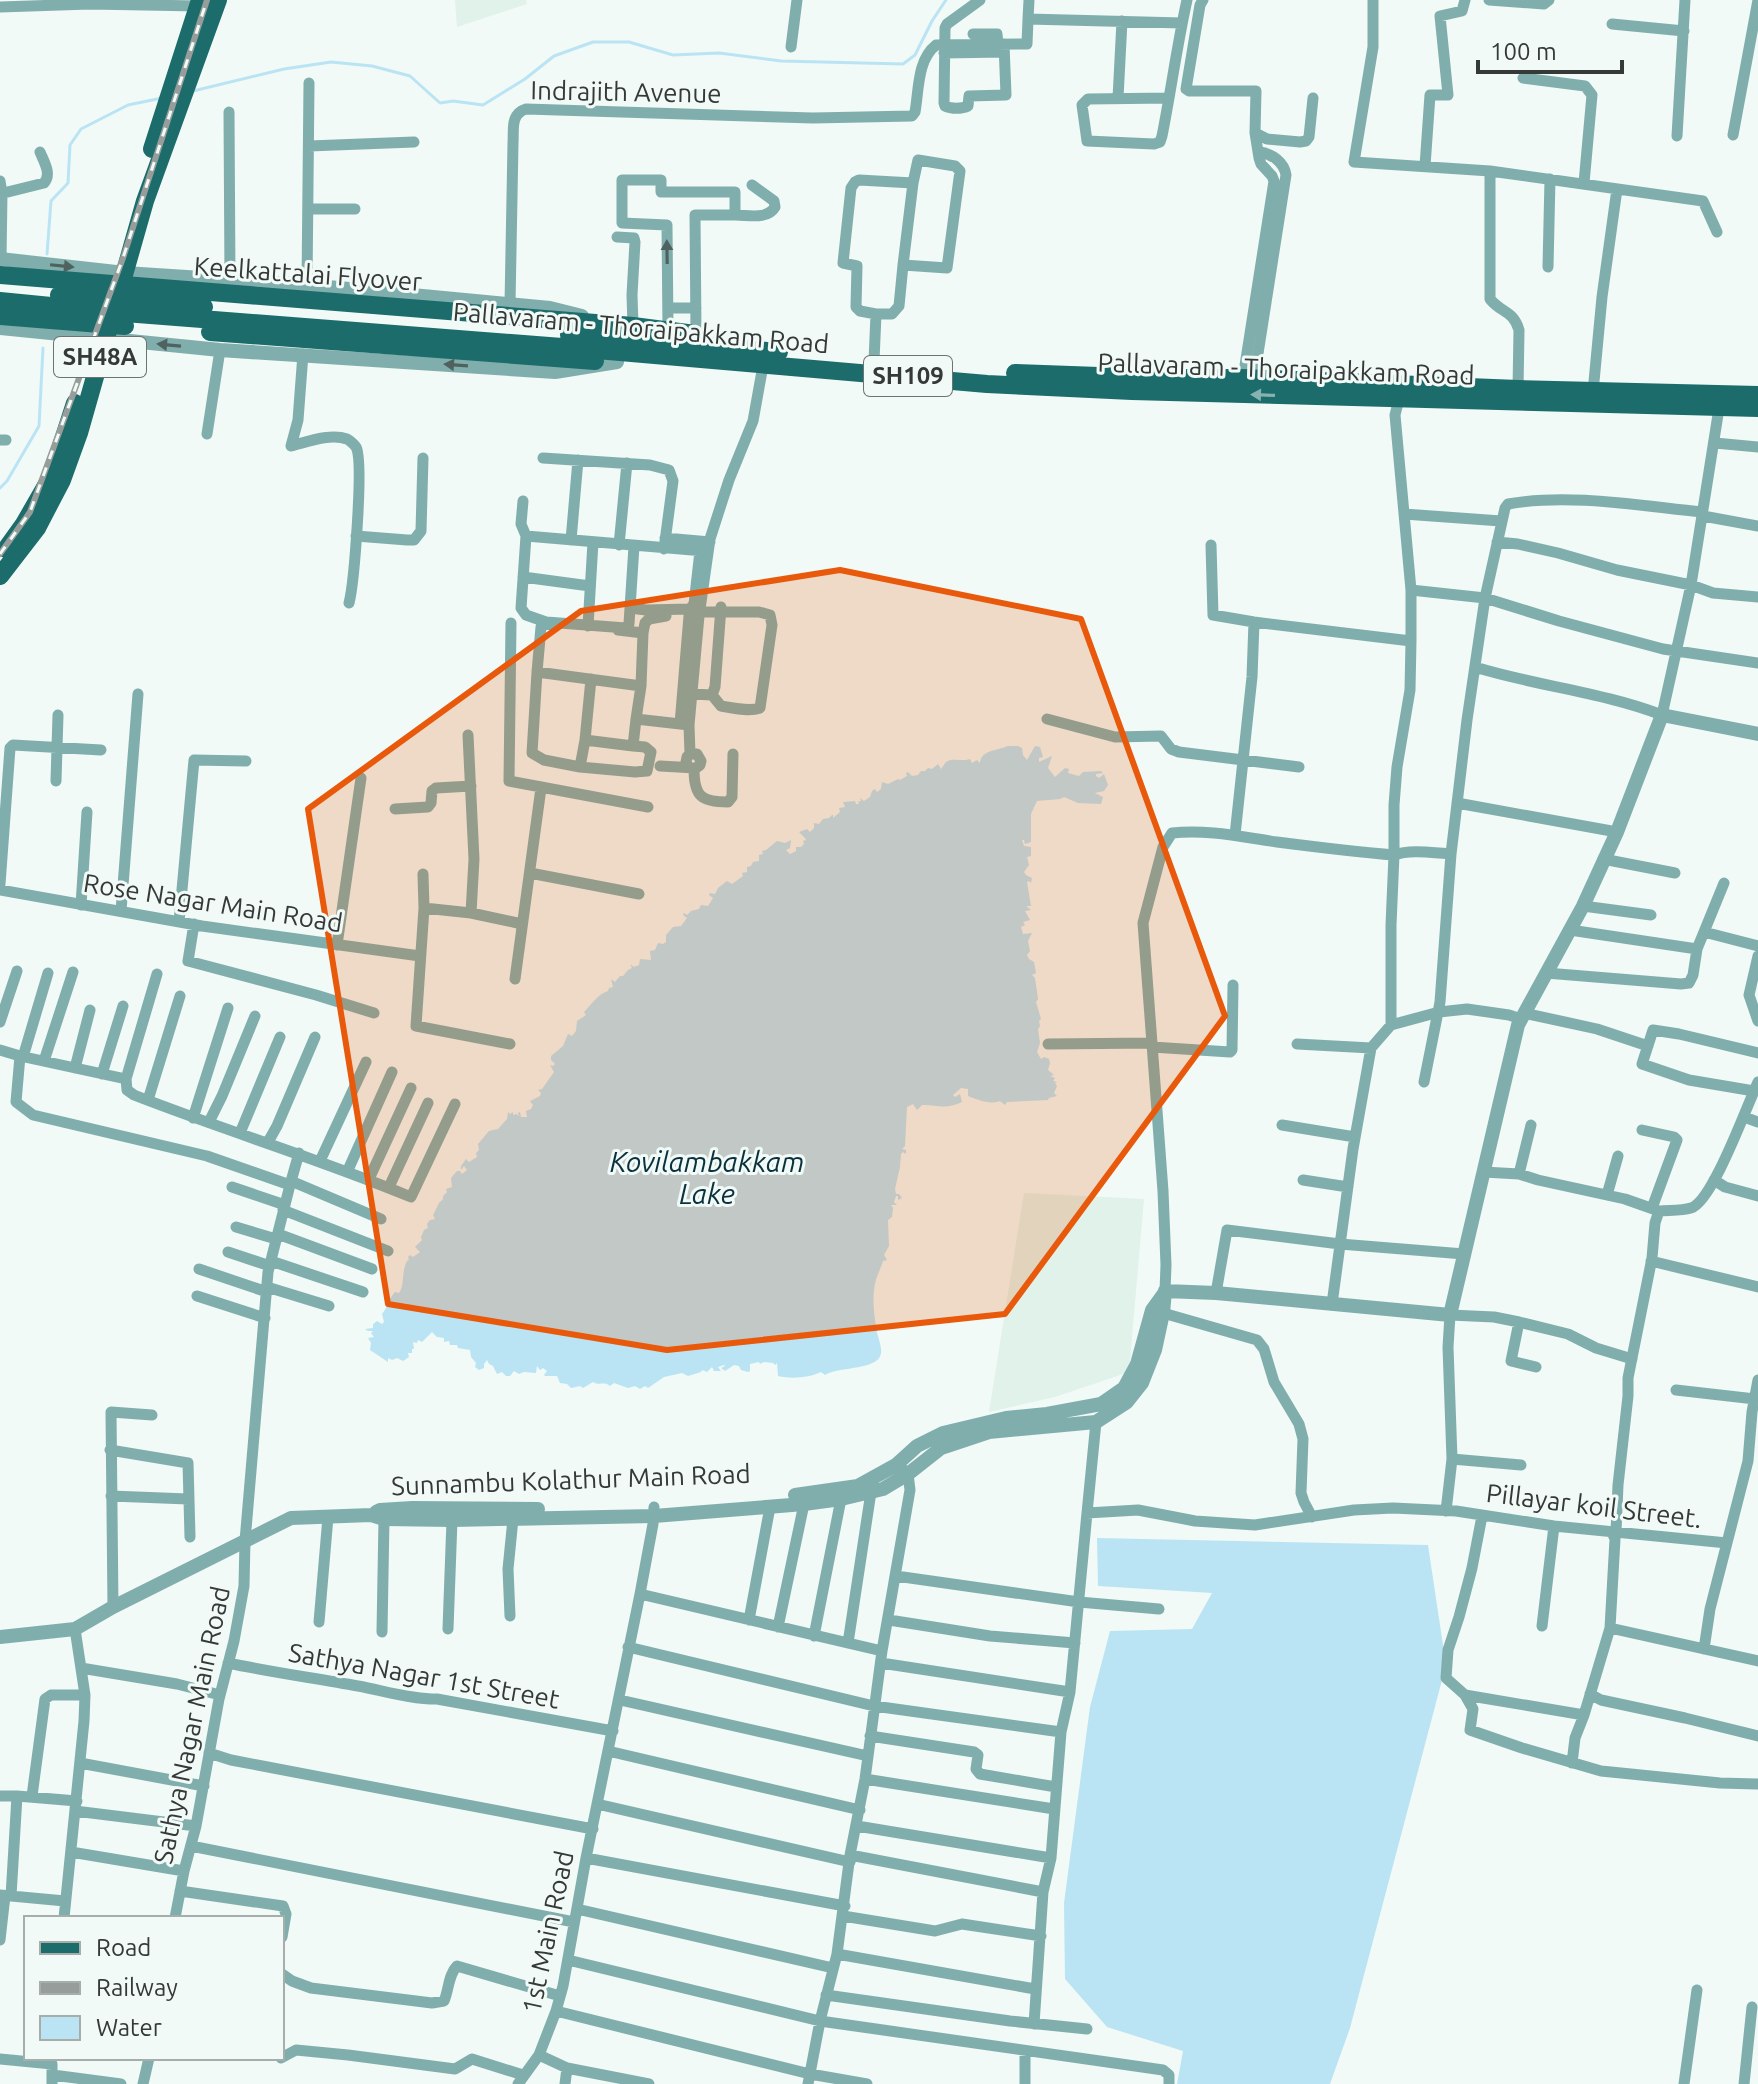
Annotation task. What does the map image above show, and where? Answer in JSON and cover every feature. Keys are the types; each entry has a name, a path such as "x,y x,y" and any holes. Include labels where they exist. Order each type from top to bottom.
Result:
{"main road":[{"name":"SH48A","path":"184,72 218,0"},
{"name":"SH48A","path":"0,558 51,477 118,272 145,201 184,72 199,3"},
{"name":"Keelkattalai Flyover","path":"0,275 633,326 696,334 760,355"},
{"name":"Pallavaram - Thoraipakkam Road","path":"0,289 108,305 562,347 736,362 760,355 987,384 1132,391 1720,401 1758,395"},
{"name":"Pallavaram - Thoraipakkam Road","path":"0,301 232,310 983,371 1248,379 1411,395 1518,389 1593,392 1720,401 1758,408"},
{"path":"0,316 552,359 664,364 736,362"},
{"name":"SH48A","path":"0,576 37,528 62,480 79,433 98,338"}],"street":[{"path":"791,47 797,0"},
{"path":"980,0 947,24 944,103 949,108 968,106 969,96 1006,95 1002,42"},
{"path":"973,34 1002,42 1027,44 1029,0"},
{"path":"1169,98 1084,101 1087,141 1160,142 1169,98 1187,0"},
{"path":"1203,0 1186,89 1256,91 1261,164 1272,176 1274,185 1248,379"},
{"path":"1373,0 1373,47 1354,162 1490,171 1703,201 1717,232"},
{"path":"1425,166 1428,101 1430,95 1448,95 1440,16 1462,11 1465,0"},
{"path":"1489,0 1544,4 1549,0"},
{"path":"1677,136 1685,0"},
{"path":"1733,135 1754,40 1758,0"},
{"path":"0,7 199,3"},
{"path":"1028,19 1182,23"},
{"path":"1118,98 1122,21"},
{"path":"1612,24 1684,31"},
{"path":"944,49 1002,42"},
{"name":"Indrajith Avenue","path":"510,304 514,117 518,111 860,118 912,116 926,57 932,48 944,49"},
{"path":"1523,78 1590,89 1584,183"},
{"path":"307,285 309,83"},
{"path":"1257,134 1267,139 1306,141 1313,98"},
{"path":"229,112 230,280"},
{"path":"309,146 414,142"},
{"path":"40,152 48,173 44,183 1,189 0,259 118,272 307,285 550,308 613,324"},
{"path":"903,265 947,268 960,171 949,163 918,160 913,183 903,265 899,306 892,314 860,311 856,307 857,266 843,263 851,188 859,180 913,183"},
{"path":"1490,171 1490,299 1511,314 1519,330 1518,389"},
{"path":"1548,267 1550,179"},
{"path":"668,330 667,225 622,223 622,180 661,180 661,192 735,192 735,215"},
{"path":"695,215 766,215 772,212 774,201 752,185"},
{"path":"1593,392 1617,189"},
{"path":"695,192 696,334"},
{"path":"308,209 355,209"},
{"path":"617,237 634,238 635,242 633,326"},
{"path":"668,308 696,308"},
{"path":"874,361 876,314"},
{"path":"0,328 220,350 555,372 617,362"},
{"path":"207,434 220,350"},
{"path":"303,354 298,420 291,446 331,438 348,439 356,447 360,467 349,603"},
{"path":"630,608 690,609 694,604 706,548 753,421 760,355"},
{"path":"1391,1025 1394,805 1410,690 1411,641 1411,590 1395,415 1411,395"},
{"path":"1451,1511 1450,1315 1518,1025 1583,906 1617,832 1662,715 1691,585 1720,401"},
{"path":"1715,443 1758,447"},
{"path":"356,536 407,540 418,536 421,531 423,458"},
{"path":"543,458 650,465 669,470 673,481 664,543"},
{"path":"571,540 578,460"},
{"path":"619,545 627,463"},
{"path":"1424,1082 1439,1012 1451,854 1475,667 1485,598 1505,508 1508,504 1533,499 1623,504 1702,514 1758,526"},
{"path":"523,501 521,524 526,536 521,608 526,615 546,622 626,628 629,624 634,546"},
{"path":"1404,514 1501,521"},
{"path":"526,536 634,546 664,543 706,548"},
{"path":"588,626 593,542"},
{"path":"1497,542 1518,544 1713,593 1758,597"},
{"path":"1211,545 1213,615 1411,641"},
{"path":"660,766 691,768 700,765 701,758 690,754 685,724 706,548"},
{"path":"523,577 590,586"},
{"path":"1411,590 1485,598 1675,651 1758,663"},
{"path":"712,695 721,610"},
{"path":"633,746 641,686 643,633 649,619 721,610 770,615 772,625 760,708 721,706 712,695 692,694"},
{"path":"685,724 692,694 696,615"},
{"path":"1235,835 1252,677 1254,622"},
{"path":"511,623 509,781 648,807"},
{"path":"585,740 649,749 647,771 580,767 544,760 532,753 542,625 643,633"},
{"path":"1475,667 1507,677 1609,698 1662,715 1758,734"},
{"path":"537,672 641,686"},
{"path":"580,767 591,679"},
{"path":"121,911 138,694"},
{"path":"56,781 58,715"},
{"path":"636,719 685,724"},
{"path":"1047,719 1115,737 1161,736 1171,749 1179,752 1299,767"},
{"path":"468,735 474,859 471,913"},
{"path":"0,887 10,748 13,745 101,750"},
{"path":"691,768 701,796 708,802 728,802 732,797 733,754"},
{"path":"179,922 194,760 246,761"},
{"path":"337,945 361,778"},
{"path":"395,809 428,807 432,791 436,788 471,786"},
{"path":"515,979 541,788"},
{"path":"1457,803 1617,832"},
{"path":"81,905 87,812"},
{"path":"1451,854 1413,852 1394,855 1235,835 1190,831 1172,833 1163,847 1143,923 1163,1191 1165,1291 1494,1317 1568,1334 1596,1348 1632,1359"},
{"path":"1603,859 1675,873"},
{"path":"530,873 639,894"},
{"path":"423,874 424,908 416,1026 510,1044"},
{"path":"1546,973 1689,983 1697,949 1724,883"},
{"name":"Rose Nagar Main Road","path":"0,887 179,922 420,956"},
{"path":"1583,906 1651,915"},
{"path":"424,908 471,913 522,924"},
{"path":"194,924 188,961 374,1013"},
{"path":"1570,930 1697,949"},
{"path":"1704,932 1758,946"},
{"path":"1758,956 1755,983 1749,995 1758,1021"},
{"path":"0,1022 17,971"},
{"path":"44,1061 73,972"},
{"path":"48,973 22,1056 16,1102 33,1115 207,1156 290,1183 381,1219"},
{"path":"157,974 126,1079 127,1090 148,1100 348,1170 411,1197 455,1104"},
{"path":"1048,1044 1152,1045 1230,1052 1233,985"},
{"path":"148,1100 180,996"},
{"path":"102,1074 123,1006"},
{"path":"193,1118 228,1008"},
{"path":"1332,1304 1355,1137 1371,1048 1391,1025 1439,1012 1467,1009 1597,1029 1648,1046"},
{"path":"75,1068 90,1010"},
{"path":"209,1122 255,1016"},
{"path":"1484,1172 1519,1174 1656,1210 1692,1208 1699,1203 1714,1180 1736,1138 1756,1086 1689,1080 1642,1064 1653,1030 1758,1053"},
{"path":"240,1133 280,1037"},
{"path":"268,1142 315,1037"},
{"path":"1297,1044 1371,1048"},
{"path":"0,1050 126,1079"},
{"path":"320,1161 366,1062"},
{"path":"348,1170 392,1072"},
{"path":"369,1179 411,1088"},
{"path":"389,1187 428,1103"},
{"path":"1744,1117 1758,1122"},
{"path":"1282,1125 1355,1137"},
{"path":"1519,1174 1531,1125"},
{"path":"1572,1763 1575,1738 1610,1628 1614,1532 1628,1378 1651,1261 1656,1210 1677,1140 1642,1130"},
{"name":"Sathya Nagar Main Road","path":"175,1916 244,1586 245,1541 270,1263 299,1153"},
{"path":"1607,1195 1618,1156"},
{"path":"1303,1180 1348,1187"},
{"path":"1714,1180 1725,1187 1758,1196"},
{"path":"232,1187 388,1251"},
{"path":"236,1227 277,1237 372,1269"},
{"path":"1216,1293 1227,1230 1340,1244 1464,1254"},
{"path":"228,1252 363,1292"},
{"path":"1651,1261 1758,1287"},
{"path":"199,1269 329,1306"},
{"name":"Sunnambu Kolathur Main Road","path":"654,1511 858,1486 903,1469 941,1448 989,1432 1096,1422 1127,1402 1142,1383 1155,1350 1165,1291"},
{"name":"Sunnambu Kolathur Main Road","path":"0,1637 75,1629 291,1518 513,1519 564,1514 770,1507 841,1499 883,1489 903,1469 917,1446 943,1433 1006,1418 1101,1404 1124,1388 1137,1364 1152,1310 1165,1291"},
{"path":"197,1296 265,1318"},
{"path":"1163,1313 1257,1340 1264,1349 1274,1382 1299,1424 1303,1439 1301,1493 1312,1517"},
{"path":"1519,1322 1511,1361 1536,1367"},
{"path":"1704,1649 1710,1609 1755,1432 1758,1380"},
{"path":"1676,1390 1755,1399"},
{"path":"113,1607 111,1412 152,1415"},
{"path":"1034,2024 1043,1892 1051,1858 1061,1732 1070,1692 1096,1422"},
{"path":"110,1450 188,1463 190,1537"},
{"path":"1452,1459 1521,1465"},
{"path":"809,2079 837,1954 881,1657 910,1490 903,1469"},
{"path":"848,1643 871,1492"},
{"path":"111,1496 188,1499"},
{"path":"814,1636 841,1499"},
{"path":"778,1627 804,1504"},
{"path":"749,1620 770,1507"},
{"name":"Sunnambu Kolathur Main Road","path":"378,1517 380,1510 412,1508 564,1514"},
{"name":"Pillayar koil Street.","path":"1087,1513 1138,1510 1195,1521 1255,1525 1354,1510 1393,1508 1451,1511 1554,1526 1727,1543"},
{"name":"1st Main Road","path":"521,2080 539,2055 560,1996 620,1700 654,1511"},
{"path":"1482,1516 1472,1568 1448,1650 1446,1678 1465,1695 1473,1709 1470,1730 1601,1771 1758,1784"},
{"path":"319,1622 328,1517"},
{"path":"378,1517 382,1632"},
{"path":"510,1616 508,1569 513,1519"},
{"path":"448,1629 452,1520"},
{"path":"1542,1626 1554,1526"},
{"path":"896,1576 1079,1602 1159,1609"},
{"path":"640,1594 848,1643 881,1657 1070,1692"},
{"path":"889,1620 990,1636 1075,1643"},
{"path":"1610,1628 1758,1661"},
{"path":"64,1916 85,1695 75,1629"},
{"path":"628,1647 874,1706 1061,1732"},
{"name":"Sathya Nagar 1st Street","path":"228,1663 417,1699 437,1699 613,1731"},
{"path":"81,1668 177,1684 220,1695"},
{"path":"1590,1694 1601,1700 1758,1736"},
{"path":"32,1796 45,1699 51,1695 85,1695"},
{"path":"1465,1695 1584,1715"},
{"path":"620,1700 868,1756"},
{"path":"870,1736 974,1752 978,1755 976,1769 980,1774 1056,1787"},
{"path":"608,1751 860,1810"},
{"path":"209,1753 246,1763 593,1829"},
{"path":"80,1763 204,1786"},
{"path":"865,1779 1054,1809"},
{"path":"0,1796 32,1796 196,1826"},
{"path":"0,1940 17,1796"},
{"path":"597,1804 850,1858 1043,1892"},
{"path":"857,1826 1051,1858"},
{"path":"191,1846 574,1922"},
{"path":"71,1852 184,1871"},
{"path":"586,1858 935,1931 962,1924 1041,1936"},
{"path":"180,1891 283,1906 286,1914 284,1926"},
{"path":"5,1896 65,1901"},
{"path":"577,1909 833,1968"},
{"path":"837,1954 1035,1989"},
{"path":"568,1960 820,2021 1163,2070 1169,2075 1169,2084"},
{"path":"284,1975 311,1988 432,2003 444,2001 452,1971 457,1966 560,1996"},
{"path":"1684,2084 1697,1990"},
{"path":"826,1995 1087,2029"},
{"path":"1744,2084 1752,2007"},
{"path":"556,2011 809,2079 867,2084"},
{"path":"284,2056 296,2050 455,2069 472,2059 521,2080"},
{"path":"1025,2051 1025,2084"},
{"path":"539,2055 567,2068 641,2083"},
{"path":"0,2059 121,2084"},
{"path":"143,2084 149,2060"},
{"path":"565,2084 567,2068"}],"highlighted area":[{"path":"840,570 1081,619 1225,1016 1005,1314 667,1350 388,1304 308,809 581,611"}],"shaded area":[{"path":"455,0 526,0 527,4 457,27"},
{"path":"1024,1193 1144,1199 1129,1372 1055,1397 989,1412"}],"water":[{"name":"Kovilambakkam Lake","path":"1008,746 1022,748 1027,760 1035,746 1040,747 1043,757 1039,758 1039,762 1052,756 1048,768 1055,777 1065,768 1069,769 1068,773 1079,776 1083,772 1101,771 1103,773 1096,776 1099,778 1104,774 1108,785 1104,791 1095,793 1103,797 1101,804 1078,803 1064,797 1037,801 1031,814 1031,842 1025,844 1022,840 1024,846 1031,847 1031,856 1027,857 1029,865 1024,872 1032,878 1031,883 1027,882 1031,906 1026,906 1031,910 1025,911 1030,920 1023,922 1025,925 1021,927 1023,934 1032,933 1027,955 1034,962 1036,973 1032,975 1041,1019 1037,1052 1041,1059 1049,1059 1048,1070 1054,1075 1050,1076 1055,1078 1053,1081 1057,1082 1054,1093 1057,1096 1048,1100 1007,1102 1005,1105 1000,1101 972,1098 968,1096 968,1089 961,1088 953,1095 960,1094 962,1102 946,1106 922,1105 917,1110 913,1104 907,1107 905,1146 902,1149 906,1150 906,1154 901,1154 895,1189 902,1198 898,1200 896,1196 894,1202 897,1205 891,1205 889,1246 884,1255 887,1260 883,1261 874,1290 881,1350 876,1361 825,1375 821,1372 811,1376 778,1376 777,1363 759,1362 750,1364 748,1372 734,1365 725,1371 721,1368 724,1365 718,1367 721,1371 714,1371 712,1367 707,1372 702,1370 688,1376 682,1373 664,1377 648,1388 593,1382 583,1388 571,1388 560,1383 557,1376 545,1376 547,1371 537,1366 536,1373 519,1374 514,1371 506,1376 502,1372 497,1374 487,1360 484,1368 479,1370 475,1367 470,1350 450,1345 449,1341 444,1342 444,1338 432,1332 422,1342 413,1342 412,1353 408,1353 409,1357 403,1361 388,1358 388,1362 370,1350 368,1338 374,1337 373,1331 365,1329 373,1328 377,1321 384,1322 382,1314 393,1294 401,1290 408,1257 420,1252 415,1247 422,1240 427,1224 435,1219 433,1215 446,1189 452,1187 451,1178 457,1171 462,1174 467,1170 464,1166 461,1170 461,1166 466,1159 469,1162 477,1157 478,1144 489,1131 498,1129 507,1119 508,1112 519,1116 520,1112 521,1117 527,1117 526,1111 533,1105 530,1101 540,1096 538,1090 554,1072 550,1065 555,1064 551,1056 563,1046 568,1034 572,1036 576,1031 577,1021 586,1015 584,1012 613,987 611,979 615,982 632,968 630,964 634,967 639,965 640,959 651,960 650,951 655,950 658,943 666,942 666,935 673,927 681,926 687,918 684,913 687,915 701,905 708,906 713,898 710,893 715,894 727,881 732,884 743,876 747,867 759,861 762,851 777,841 785,843 791,840 790,848 786,850 790,854 796,851 796,847 801,847 806,840 799,832 807,829 810,832 814,823 819,824 832,815 833,818 840,812 839,808 845,807 843,802 855,801 859,804 860,798 864,801 872,791 881,789 882,782 888,784 900,780 908,772 912,776 918,775 938,764 941,769 951,760 970,759 972,763 977,760 980,763 986,753"},
{"path":"1097,1538 1428,1545 1446,1665 1350,2028 1330,2084 1177,2084 1183,2051 1107,2027 1065,1979 1064,1903 1090,1707 1110,1631 1192,1629 1212,1593 1098,1586"}],"waterway":[{"path":"193,91 284,69 331,62 372,66 410,76 440,103 453,101 483,105 525,79 554,56 593,42 629,42 673,55 719,53 781,61 903,64 915,55 946,0"},
{"path":"47,254 51,201 68,183 70,145 81,129 128,105 162,98"},
{"path":"0,488 39,426 43,348"}],"railway":[{"path":"0,554 30,512 123,258 207,0"}]}
